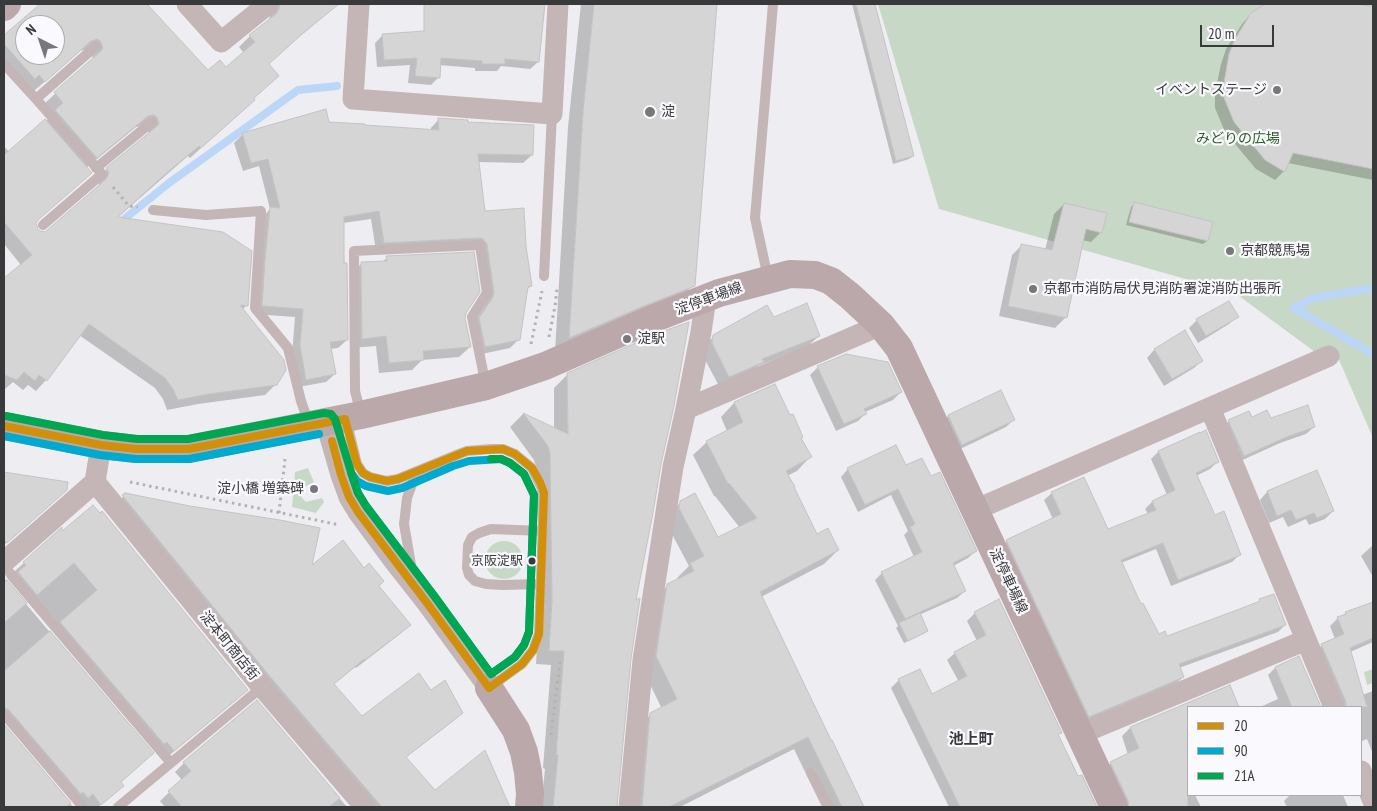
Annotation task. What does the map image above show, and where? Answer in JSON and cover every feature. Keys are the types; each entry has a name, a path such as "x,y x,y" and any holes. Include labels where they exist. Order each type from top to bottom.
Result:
{"main road":[{"path":"4,7 7,4"},
{"name":"淀停車場線","path":"4,426 101,445 136,449 190,449 336,420 486,386 545,366 719,293 790,274 815,275 831,281 850,296 881,325 899,348 1114,807"},
{"path":"489,688 516,730 524,752 530,794 529,807"}],"street":[{"path":"187,4 221,42 268,4"},
{"path":"359,4 353,99 552,114 558,4"},
{"path":"629,807 643,660 673,467 686,409 706,298"},
{"path":"686,409 881,325"},
{"path":"975,510 1329,356"},
{"path":"1210,408 1334,706"},
{"path":"336,420 341,476 358,512 489,688"},
{"path":"4,564 95,482 101,445"},
{"name":"淀本町商店街","path":"95,482 357,804"},
{"path":"1080,734 1306,640"},
{"path":"1362,774 1373,801"}],"lane":[{"path":"768,279 755,218 774,4"},
{"path":"36,99 96,46"},
{"path":"4,64 99,171"},
{"path":"544,276 552,114"},
{"path":"43,225 152,122"},
{"path":"153,210 206,215 261,211 254,308 288,348 301,401 336,420 363,473 386,481 398,479 467,451 503,449 515,454 532,468 544,493 539,634 533,650 522,664 489,688"},
{"path":"336,420 355,390 354,251 480,245 487,293 472,316 486,386"},
{"path":"416,590 404,524 407,498 417,471"},
{"path":"541,584 502,585 475,581 470,575 468,568 468,545 472,537 491,529 543,531"},
{"path":"4,564 171,762"},
{"path":"118,807 262,687"},
{"path":"4,714 83,807"},
{"path":"811,773 829,807"}],"path":[{"path":"99,171 129,206"},
{"path":"532,341 542,292"},
{"path":"278,513 285,459"},
{"path":"130,482 341,526"},
{"path":"551,735 560,662"}],"green space":[{"name":"京都競馬場","path":"878,4 1373,4 1373,438 1333,346 1315,352 1235,293 939,209"},
{"path":"308,468 314,482 304,487 300,493 306,502 322,498 324,502 316,513 292,507 295,472"},
{"path":"504,541 517,547 523,560 517,573 504,579 491,573 485,560 491,547"},
{"path":"1373,669 1373,683 1367,685 1364,672"}],"building":[{"path":"40,4 147,4 208,70 220,60 226,67 255,42 249,35 276,14 280,4 339,4 269,64 279,76 254,98 255,100 201,148 199,146 162,177 118,217 223,232 252,251 248,306 240,305 284,360 286,370 277,385 178,400 165,378 89,324 47,381 39,375 35,381 24,372 17,380 4,375 4,278 32,255 4,222 4,155 45,119 92,173 38,220 36,223 38,229 45,232 106,179 109,173 106,168 159,124 157,117 154,115 148,116 97,158 55,110 63,103 54,92 103,48 98,39 91,41 65,64 65,15 27,15"},
{"path":"424,4 545,4 539,62 505,59 505,64 482,64 482,61 441,58 440,78 415,76 417,58 384,60 382,34 424,31"},
{"path":"594,4 717,4 695,286 569,338 583,112"},
{"path":"856,4 875,4 914,156 896,161"},
{"name":"イベントステージ","path":"1265,4 1359,4 1373,7 1373,169 1293,153 1285,172 1265,160 1234,122 1224,98 1224,83 1229,54 1235,39 1251,13"},
{"path":"15,26 15,56 4,44 4,35"},
{"path":"23,65 64,65 45,82 39,75 35,79"},
{"path":"326,109 329,122 365,125 439,130 438,118 468,120 468,122 534,125 533,155 478,154 485,211 524,208 526,246 532,286 528,287 520,340 485,347 479,318 493,297 494,292 487,244 483,239 384,243 379,211 344,217 344,263 347,263 348,340 330,342 336,374 306,380 300,346 303,309 262,306 270,207 280,208 268,159 251,163 242,133"},
{"path":"1134,202 1213,222 1208,241 1129,222"},
{"path":"1064,203 1107,213 1102,233 1086,229 1067,318 1008,306 1021,244 1052,250"},
{"path":"474,252 480,292 466,313 465,318 471,347 423,351 424,360 389,363 386,336 362,339 361,262 387,261 386,256"},
{"path":"1229,301 1239,317 1206,336 1196,319"},
{"path":"807,303 820,336 762,359 764,362 729,377 712,343 713,335 767,305 774,317"},
{"path":"689,322 636,600 640,598 631,659 617,807 553,807 564,651 549,651 552,601 550,454 548,446 523,413 568,434 567,373 656,334"},
{"path":"1185,330 1203,361 1172,379 1154,349"},
{"path":"846,354 888,362 902,392 864,409 867,414 844,424 817,366"},
{"path":"775,384 790,415 793,414 803,437 801,438 812,457 786,471 817,534 828,528 839,550 760,592 864,807 842,807 808,737 669,807 642,807 650,713 677,699 656,656 667,584 694,571 690,563 704,556 679,508 680,501 695,493 718,537 757,518 728,484 706,441 743,422 734,402"},
{"path":"1001,390 1015,420 962,445 948,415"},
{"path":"1308,405 1315,427 1244,456 1228,420 1249,411 1252,417 1267,410 1271,418"},
{"path":"1206,430 1219,462 1196,473 1215,515 1224,511 1241,555 1178,580 1163,543 1121,560 1141,604 1143,603 1159,634 1165,631 1167,636 1274,594 1286,625 1179,664 1184,677 1089,717 1006,540 1061,514 1051,492 1084,477 1108,529 1156,510 1152,501 1175,490 1158,451"},
{"path":"896,445 906,465 922,458 931,476 940,472 977,551 953,563 966,591 905,619 881,572 922,552 910,527 915,524 898,489 865,505 847,468"},
{"path":"1317,470 1334,511 1317,518 1314,513 1296,520 1291,510 1277,516 1267,491"},
{"path":"4,472 68,482 67,490 7,543 4,540"},
{"path":"125,493 320,528 312,565 343,540 364,568 369,563 384,581 379,586 411,625 364,659 334,684 362,716 419,673 431,690 445,680 463,713 406,757 435,790 485,750 510,807 382,807 272,679 122,495"},
{"path":"93,505 100,513 102,511 248,690 174,751 167,742 164,744 60,622 97,590 74,563 37,595 18,572 26,565 23,562 62,527 62,531"},
{"path":"7,580 27,603 4,623 4,583"},
{"path":"999,599 1062,733 1058,734 1078,776 1082,775 1097,807 960,807 898,679 920,669 932,694 967,676 954,652 986,635 974,612"},
{"path":"1373,602 1373,638 1350,648 1367,707 1346,706 1321,644 1344,634 1337,617 1346,614 1345,612"},
{"path":"920,613 928,631 908,641 899,623"},
{"path":"50,631 154,753 121,782 124,786 101,805 93,794 88,798 83,792 81,794 9,710 4,707 4,671"},
{"path":"1299,656 1321,706 1292,706 1275,667"},
{"path":"1230,685 1239,706 1187,706 1188,807 1129,807 1128,800 1110,762 1139,748 1130,727"},
{"path":"257,700 340,798 329,807 182,807 168,791 191,771 183,762"},
{"path":"4,724 71,803 66,807 4,807"}],"waterway":[{"path":"118,224 169,183 298,90 337,86"},
{"path":"1373,288 1313,298 1294,308 1373,354"}],"transit line":[{"name":"21A","path":"6,416 103,435 137,439 188,439 324,413 331,414 335,419 358,493 491,674 515,657 524,645 529,632 534,495 524,474 510,463 501,459 491,459"},
{"name":"20","path":"345,419 357,464 363,473 370,477 387,481 398,479 467,451 503,449 515,454 532,468 540,482 544,493 539,634 533,650 522,664 489,688"},
{"name":"20","path":"4,426 101,445 136,449 189,449 345,419"},
{"name":"90","path":"4,436 100,455 136,459 189,459 319,434"},
{"name":"20","path":"332,441 349,497 358,512 489,688"},
{"name":"90","path":"501,459 510,463 524,474 534,495 529,632 524,645 515,657 491,674 366,506 358,493 351,473 357,481 366,486 388,491 402,488 469,461 501,459"}],"place":[{"name":"イベントステージ","path":"1277,90"},
{"name":"淀","path":"650,112"},
{"name":"京都競馬場","path":"1230,251"},
{"name":"京都市消防局伏見消防署淀消防出張所","path":"1033,289"},
{"name":"淀駅","path":"627,339"},
{"name":"淀小橋 増築碑","path":"314,489"},
{"name":"京阪淀駅","path":"532,561"}],"district":[{"name":"池上町","path":"971,740"}],"park label":[{"name":"みどりの広場","path":"1238,139"}]}
